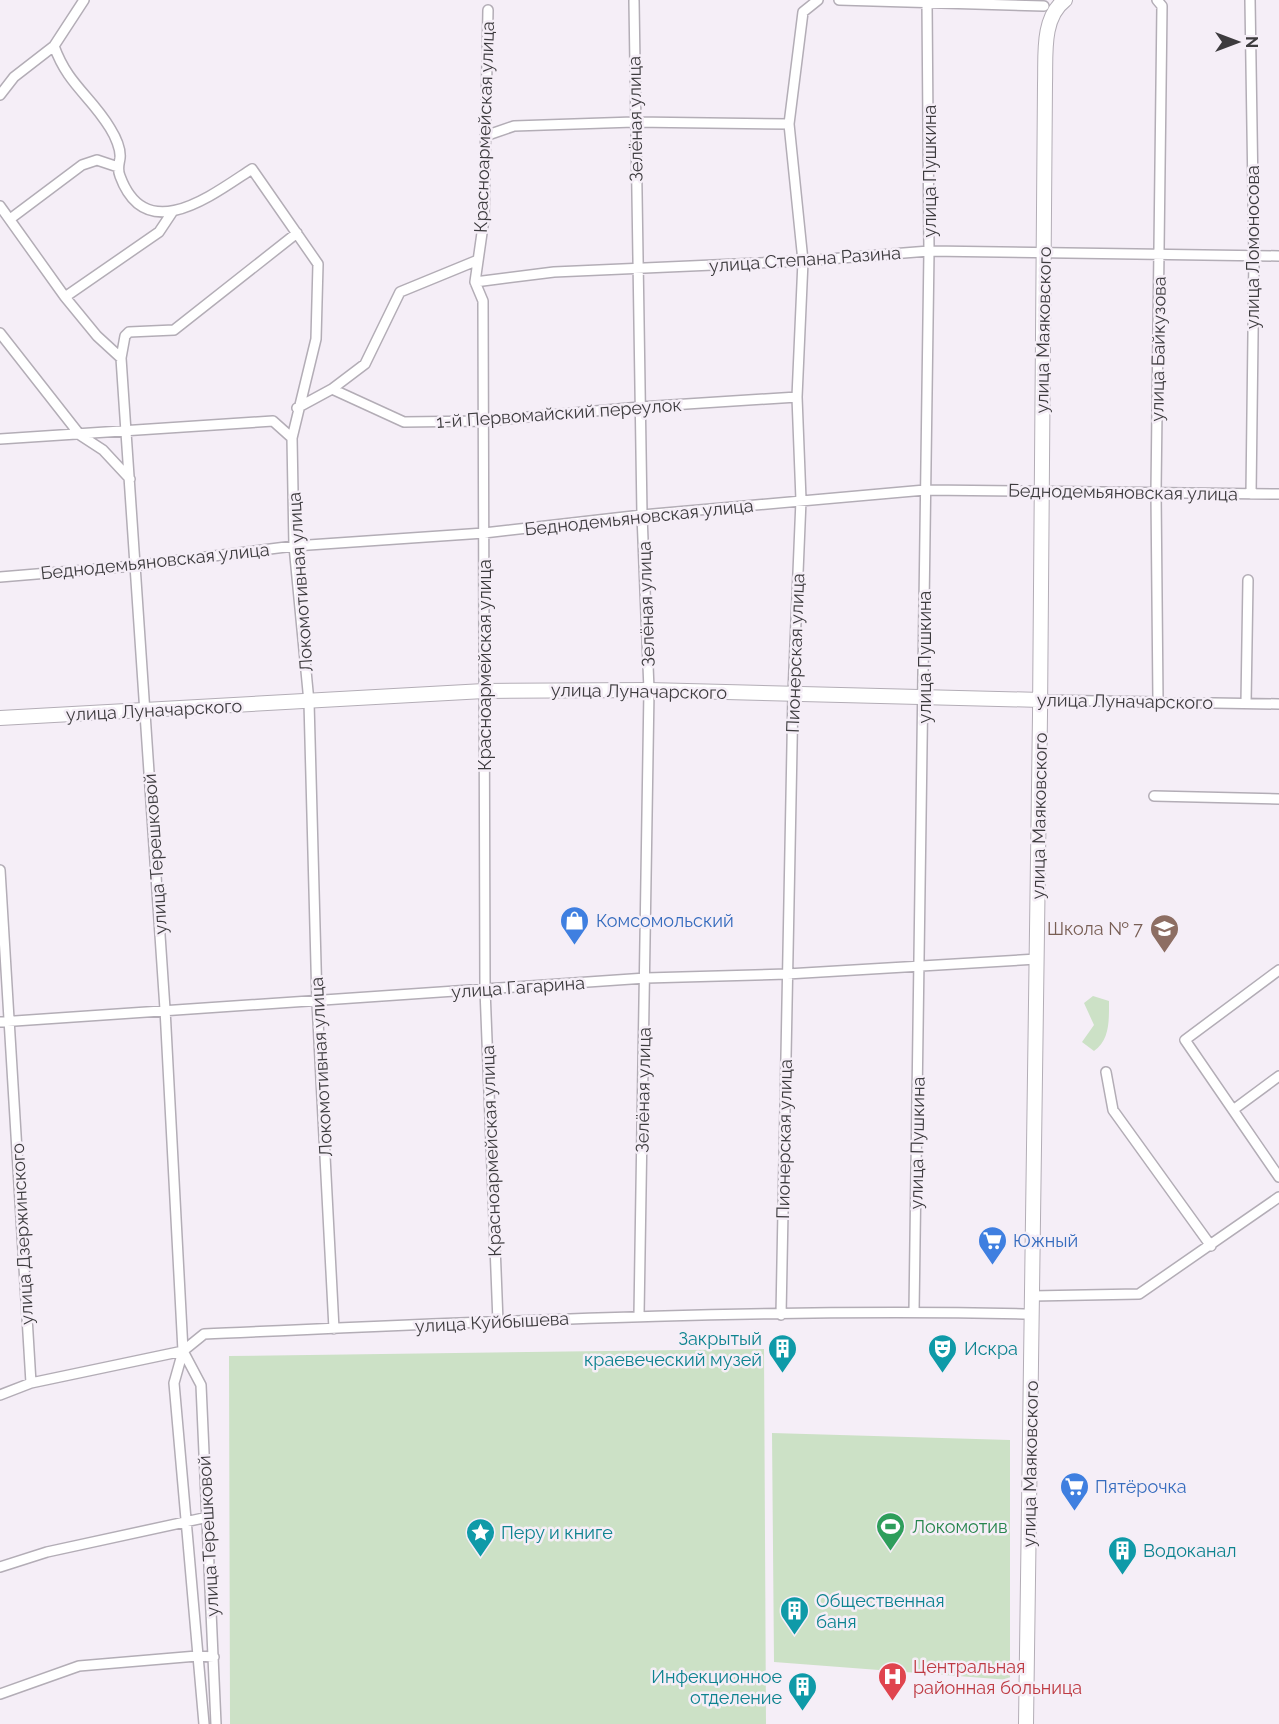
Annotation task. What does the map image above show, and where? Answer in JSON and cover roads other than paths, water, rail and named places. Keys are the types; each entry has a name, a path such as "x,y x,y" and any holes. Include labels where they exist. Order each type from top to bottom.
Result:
{"main road":[{"path":"1049,9 1065,0"},
{"name":"улица Маяковского","path":"1026,1724 1041,700 1046,38 1049,9"},
{"name":"улица Луначарского","path":"0,718 484,691 649,690 1041,700"}],"street":[{"path":"0,96 14,77 54,46 84,0"},
{"name":"Пионерская улица","path":"781,1315 793,694 801,500 797,397 803,261 789,124 803,12 818,0"},
{"path":"841,0 971,2 1049,9"},
{"name":"улица Байкузова","path":"1157,0 1162,6 1156,492 1158,701"},
{"name":"улица Ломоносова","path":"1250,0 1254,256 1251,494"},
{"name":"Зелёная улица","path":"634,2 634,122 642,515 649,690 639,1316"},
{"name":"улица Пушкина","path":"914,1312 921,966 929,251 927,3"},
{"name":"Красноармейская улица","path":"488,10 484,219 475,282 483,301 485,989 498,1322"},
{"name":"Локомотивная улица","path":"54,46 62,68 95,105 112,130 120,156 118,167 120,177 144,209 159,213 173,211 205,200 252,169 318,264 316,339 297,408 292,438 294,546 309,702 317,1002 334,1329"},
{"path":"485,136 514,126 634,122 789,124"},
{"path":"10,219 82,165 97,160 118,167"},
{"path":"0,206 65,297 97,336 121,358"},
{"path":"65,297 159,232 173,211"},
{"path":"121,358 125,336 129,332 174,330 297,233"},
{"name":"улица Степана Разина","path":"475,282 554,272 803,261 929,251 1279,256"},
{"path":"297,408 332,389 365,364 400,292 478,260"},
{"path":"0,333 80,435 104,450 130,479"},
{"name":"улица Терешковой","path":"121,358 130,479 133,566 165,1009 183,1352 174,1383 204,1724"},
{"name":"1-й Первомайский переулок","path":"332,389 404,422 484,421 640,407 797,397"},
{"path":"0,439 273,421 292,438"},
{"name":"Беднодемьяновская улица","path":"0,577 133,566 294,546 484,533 642,515 925,490 1279,494"},
{"path":"1246,704 1248,580"},
{"name":"улица Луначарского","path":"1041,700 1279,704"},
{"path":"1154,796 1279,799"},
{"name":"улица Дзержинского","path":"0,870 4,1022 30,1383"},
{"name":"улица Гагарина","path":"4,1022 165,1009 317,1002 646,978 787,974 1037,959"},
{"path":"1279,970 1185,1040 1279,1177"},
{"path":"1106,1072 1113,1110 1210,1246"},
{"path":"1233,1110 1279,1076"},
{"path":"1032,1296 1139,1294 1279,1197"},
{"name":"улица Куйбышева","path":"0,1395 30,1383 183,1352 204,1335 639,1316 914,1312 1032,1314"},
{"name":"улица Терешковой","path":"183,1352 201,1385 216,1724"},
{"path":"0,1567 47,1552 208,1517"},
{"path":"0,1694 79,1666 197,1656 214,1657"}],"place":[{"name":"Комсомольский","path":"575,946"},
{"name":"Школа № 7","path":"1164,954"},
{"name":"Южный","path":"992,1266"},
{"name":"Закрытый краевеческий музей","path":"783,1374"},
{"name":"Искра","path":"943,1374"},
{"name":"Пятёрочка","path":"1074,1512"},
{"name":"Локомотив","path":"891,1552"},
{"name":"Перу и книге","path":"480,1558"},
{"name":"Водоканал","path":"1122,1576"},
{"name":"Общественная баня","path":"795,1636"},
{"name":"Центральная районная больница","path":"892,1702"},
{"name":"Инфекционное отделение","path":"803,1712"}]}
